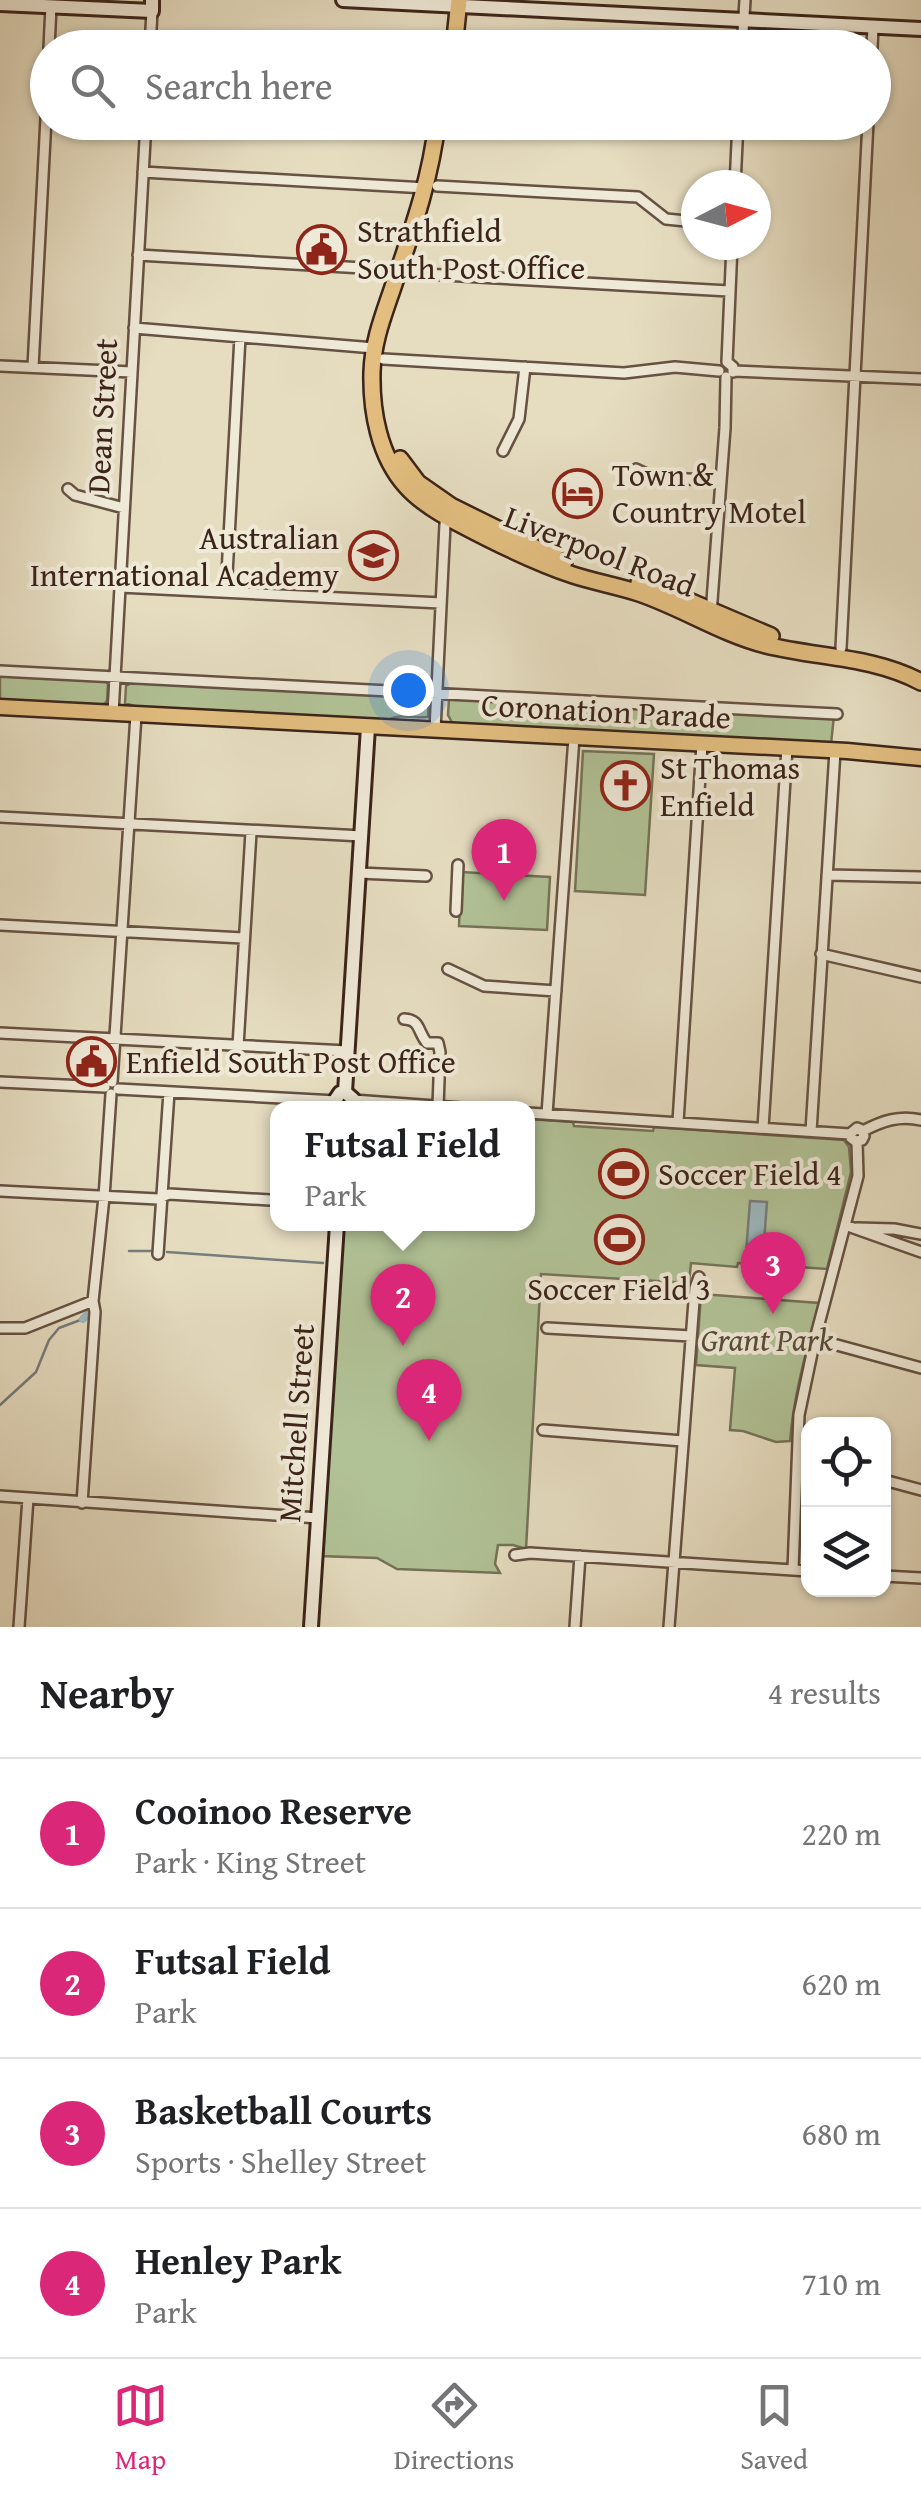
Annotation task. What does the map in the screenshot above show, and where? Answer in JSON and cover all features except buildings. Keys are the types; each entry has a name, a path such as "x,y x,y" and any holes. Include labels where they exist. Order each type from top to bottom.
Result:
{"highway":[{"path":"449,30 454,3"},
{"path":"454,3 454,30"},
{"name":"Liverpool Road","path":"431,187 436,140"},
{"name":"Liverpool Road","path":"443,140 402,272 381,318 378,353 385,422 408,472 449,512 567,563 656,588 758,642 870,662 921,682"},
{"name":"Liverpool Road","path":"711,617 764,634 893,660 921,671"}],"main road":[{"name":"Coronation Parade","path":"0,707 921,758"},
{"name":"Coronation Parade","path":"842,751 921,749"}],"street":[{"path":"342,0 921,29"},
{"path":"743,30 745,0"},
{"path":"0,4 152,6"},
{"path":"50,30 51,6"},
{"path":"33,367 45,140"},
{"name":"Dean Street","path":"113,713 145,140"},
{"path":"736,170 737,140"},
{"path":"840,648 867,140"},
{"path":"143,172 638,197 666,219 681,220"},
{"path":"138,255 729,292"},
{"path":"711,617 731,260"},
{"path":"134,328 525,367 624,373 675,367 921,379"},
{"path":"226,592 240,336"},
{"path":"0,366 132,372"},
{"path":"503,451 519,418 525,367"},
{"path":"636,469 653,478 721,481"},
{"path":"68,489 75,496 124,508"},
{"path":"435,730 445,524 449,512"},
{"path":"120,586 441,603"},
{"name":"Coronation Parade","path":"0,671 837,714"},
{"path":"82,1503 136,714"},
{"path":"344,1101 368,727"},
{"path":"547,1114 574,737"},
{"path":"678,1122 702,744"},
{"path":"763,1128 786,748"},
{"path":"811,1130 827,875 842,751"},
{"path":"0,818 362,836"},
{"path":"238,1046 251,832"},
{"path":"456,911 458,866"},
{"path":"359,874 426,876"},
{"path":"827,875 921,877"},
{"path":"0,925 243,938"},
{"path":"821,954 921,977"},
{"path":"448,970 484,986 556,991"},
{"path":"404,1019 417,1023 427,1043 438,1043 438,1101"},
{"path":"0,1033 347,1052"},
{"path":"0,1082 326,1101"},
{"path":"158,1254 169,1092"},
{"path":"535,1114 811,1130 862,1139 863,1131 892,1118 921,1120"},
{"path":"793,1570 800,1405 814,1339 850,1226 858,1176 854,1138"},
{"path":"0,1191 270,1199"},
{"path":"850,1226 921,1234"},
{"path":"850,1226 921,1252"},
{"name":"Mitchell Street","path":"311,1627 337,1231"},
{"path":"669,1627 695,1288 699,1277"},
{"path":"0,1328 25,1328 93,1301"},
{"path":"547,1328 691,1336"},
{"path":"814,1339 921,1368"},
{"path":"543,1430 683,1441"},
{"path":"796,1459 801,1460"},
{"path":"891,1482 921,1490"},
{"path":"0,1496 318,1518"},
{"path":"20,1627 28,1498"},
{"path":"515,1555 801,1571"},
{"path":"575,1627 580,1556"},
{"path":"891,1576 921,1578"}],"green space":[{"path":"0,675 105,680 107,701 102,706 0,700"},
{"path":"131,683 424,697 429,699 428,717 389,720 137,707 125,703 126,686"},
{"path":"449,698 834,716 831,744 453,724 448,715"},
{"path":"583,751 654,754 645,895 575,891"},
{"path":"461,872 550,877 547,930 459,926"},
{"path":"535,1119 573,1122 574,1126 653,1131 654,1127 844,1140 849,1147 851,1172 827,1269 691,1263 689,1283 541,1274 526,1549 498,1545 495,1564 500,1573 397,1569 377,1558 320,1556 342,1231 535,1231"},
{"name":"Grant Park","path":"701,1294 819,1303 798,1388 790,1441 776,1442 730,1430 735,1368 696,1365"}],"water":[{"path":"750,1201 767,1202 763,1255 746,1253"}],"waterway":[{"path":"129,1251 152,1251"},
{"path":"167,1252 323,1263"},
{"path":"83,1319 87,1315"},
{"path":"0,1405 36,1372 49,1340 59,1328 83,1319"}],"place":[{"name":"Strathfield South Post Office","path":"322,249"},
{"name":"Town & Country Motel","path":"577,493"},
{"name":"Australian International Academy","path":"374,556"},
{"name":"St Thomas Enfield","path":"625,786"},
{"name":"Cooinoo Reserve","path":"504,901"},
{"name":"Enfield South Post Office","path":"91,1062"},
{"name":"Soccer Field 4","path":"623,1174"},
{"name":"Soccer Field 3","path":"619,1239"},
{"name":"Basketball Courts","path":"773,1314"},
{"name":"Futsal Field","path":"403,1346"},
{"name":"Henley Park","path":"429,1441"}]}
